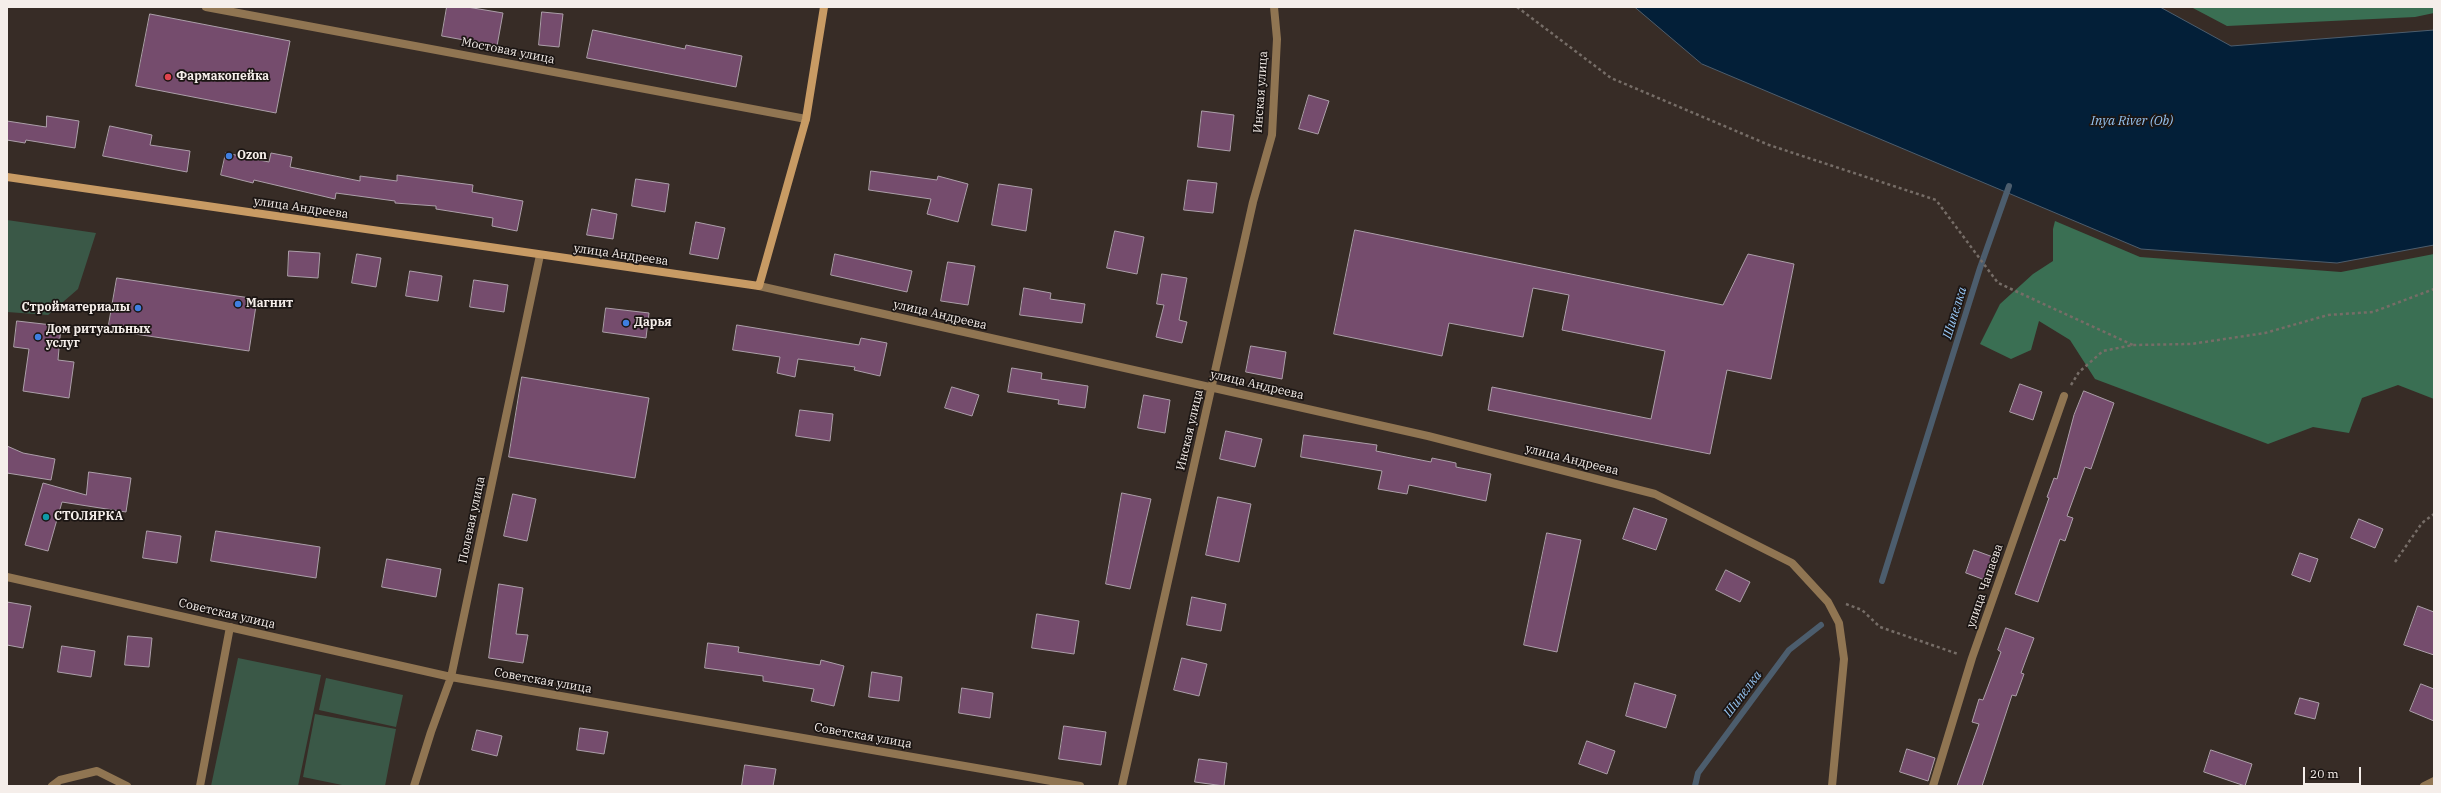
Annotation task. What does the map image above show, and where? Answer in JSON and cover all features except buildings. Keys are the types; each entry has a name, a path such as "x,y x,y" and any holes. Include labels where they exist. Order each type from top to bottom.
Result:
{"main road":[{"path":"759,286 806,119 824,7"},
{"name":"улица Андреева","path":"7,177 759,286"}],"street":[{"name":"Мостовая улица","path":"206,7 806,119"},
{"name":"Инская улица","path":"1122,786 1253,202 1272,135 1276,39 1274,7"},
{"name":"Полевая улица","path":"414,786 430,732 451,677 540,255"},
{"name":"улица Андреева","path":"759,286 1428,436 1655,494 1792,563 1825,599 1839,623 1844,659 1832,786"},
{"name":"улица Чапаева","path":"1933,786 1972,658 2064,396"},
{"name":"Советская улица","path":"7,577 451,677 1080,786"},
{"path":"200,786 230,627"},
{"path":"52,786 60,780 97,771 126,786"},
{"path":"2424,786 2434,781"}],"path":[{"path":"1517,7 1611,78 1769,145 1936,200 1998,283 2133,345"},
{"path":"2064,396 2079,372 2103,351 2133,345 2191,344 2264,333 2328,315 2373,312 2434,289"},
{"path":"2394,562 2422,523 2434,514"},
{"path":"1825,599 1862,610 1880,627 1972,658"}],"green space":[{"path":"2191,7 2434,7 2434,13 2415,17 2227,26"},
{"path":"7,220 96,233 78,289 48,315 7,312"},
{"path":"2055,221 2140,257 2341,272 2434,254 2434,399 2398,385 2362,398 2349,433 2313,427 2268,444 2095,379 2070,340 2039,321 2031,350 2011,359 1980,344 2000,304 2033,274 2053,261 2053,229"},
{"path":"238,658 321,675 298,786 211,786"},
{"path":"326,678 403,695 396,727 319,710"},
{"path":"315,714 396,729 385,786 347,786 303,777"}],"water":[{"name":"Inya River (Ob)","path":"1635,7 2160,7 2231,46 2434,30 2434,245 2337,263 2141,249 1702,64"}],"waterway":[{"name":"Шипелка","path":"1882,581 1980,268 2009,186"},
{"name":"Шипелка","path":"1695,786 1698,773 1789,650 1821,625"}],"place":[{"name":"Фармакопейка","path":"168,77"},
{"name":"Ozon","path":"229,156"},
{"name":"Магнит","path":"238,304"},
{"name":"Стройматериалы","path":"138,308"},
{"name":"Дарья","path":"626,323"},
{"name":"Дом ритуальных услуг","path":"38,337"},
{"name":"СТОЛЯРКА","path":"46,517"}]}
